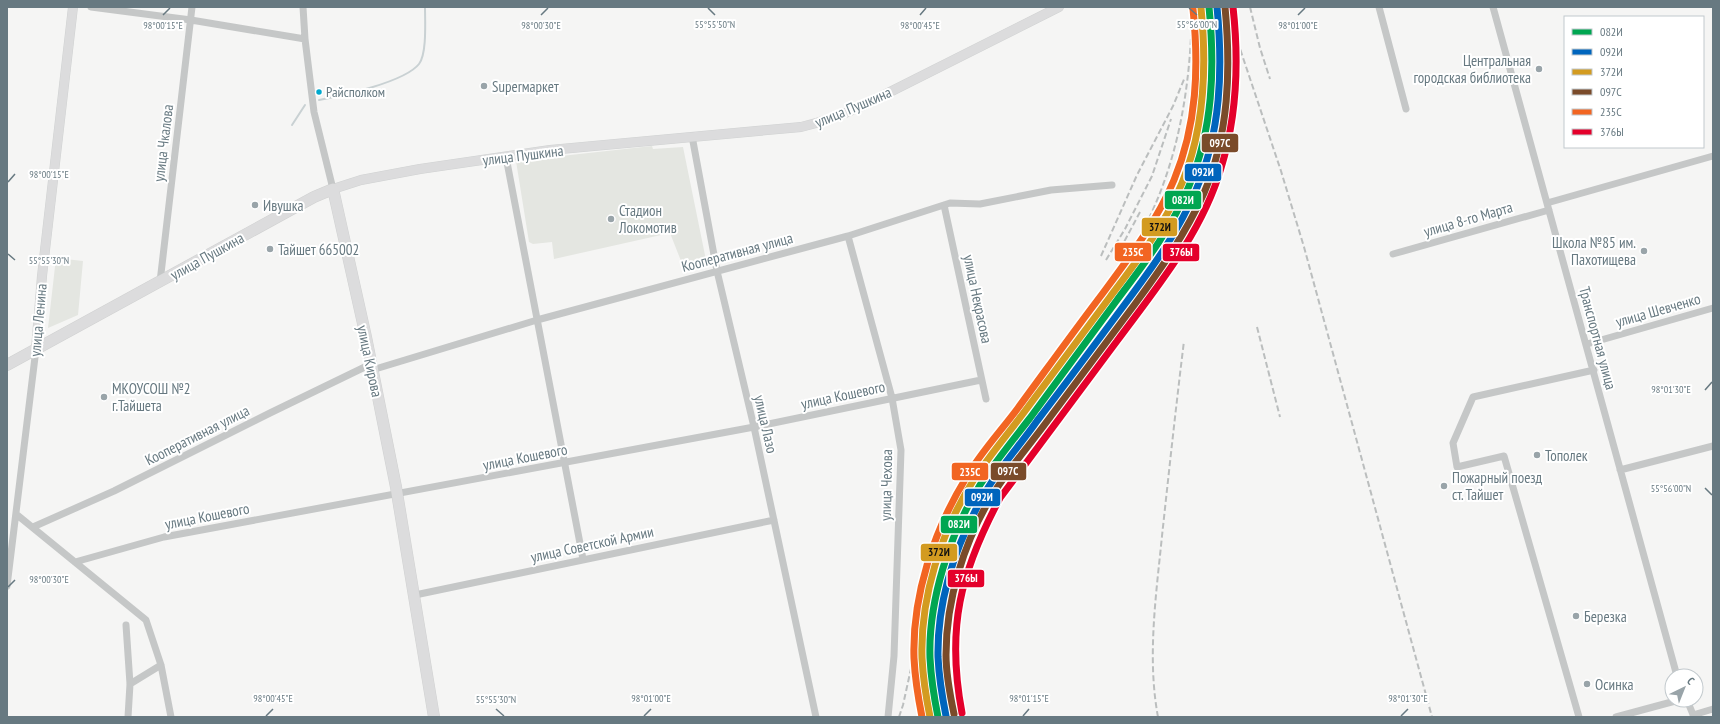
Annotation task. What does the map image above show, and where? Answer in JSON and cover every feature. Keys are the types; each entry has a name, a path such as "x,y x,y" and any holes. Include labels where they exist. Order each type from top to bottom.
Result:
{"main road":[{"name":"улица Ленина","path":"36,349 42,276 73,7"},
{"name":"улица Пушкина","path":"7,365 314,197 333,189 361,180 412,170 550,150 801,127 831,119 862,106 1059,7"},
{"name":"улица Кирова","path":"333,189 372,367 397,495 415,595 434,717"}],"street":[{"path":"91,7 191,20 305,39"},
{"name":"улица Чкалова","path":"160,282 192,7"},
{"name":"улица Кирова","path":"303,7 305,39 314,112 333,189"},
{"path":"1379,7 1406,109"},
{"name":"Транспортная улица","path":"1493,7 1675,668"},
{"name":"улица Лазо","path":"692,136 717,271 754,427 816,717"},
{"name":"улица 8-го Марта","path":"1393,254 1713,156"},
{"path":"506,157 583,560"},
{"name":"Кооперативная улица","path":"33,527 114,492 270,413 372,367 537,320 848,236 950,203 980,204 1051,190 1112,185"},
{"name":"улица Некрасова","path":"944,205 986,399"},
{"name":"улица Чехова","path":"848,236 892,398 901,450 894,656 888,717"},
{"name":"улица Шевченко","path":"1586,344 1713,308"},
{"name":"улица Ленина","path":"7,586 36,349"},
{"path":"1579,717 1504,456 1457,467 1453,443 1473,396 1594,370"},
{"name":"улица Кошевого","path":"75,562 164,537 397,495 754,427 982,380"},
{"path":"1620,470 1713,446"},
{"path":"16,514 146,620 161,665 171,717"},
{"name":"улица Советской Армии","path":"415,595 774,520"},
{"path":"126,625 130,684 128,717"},
{"path":"130,684 161,665"},
{"path":"1616,717 1664,704"},
{"path":"1694,716 1713,709"}],"shaded area":[{"name":"Стадион Локомотив","path":"652,146 653,149 683,147 706,260 683,266 670,233 554,259 552,242 533,244 529,242 516,161"},
{"path":"56,258 83,261 78,315 48,328"}],"waterway":[{"path":"319,100 372,87 401,77 412,71 422,59 425,37 425,7"},
{"path":"292,125 305,105"}],"railway":[{"path":"921,717 915,667 917,611 923,576 932,544 945,514 979,458 1117,272 1139,238 1151,214 1170,164 1177,139 1186,87 1192,7"},
{"path":"1226,7 1281,171 1304,247 1432,717"},
{"path":"1250,7 1260,48 1270,79"},
{"path":"1101,256 1137,175 1173,106 1185,77"},
{"path":"1106,260 1125,229 1152,176 1171,119"},
{"path":"1116,257 1140,212"},
{"path":"1257,327 1280,417"},
{"path":"1158,717 1153,672 1155,604 1184,341"},
{"path":"899,717 912,664"}],"transit line":[{"name":"082И","path":"938,717 931,673 930,636 937,591 950,546 969,504 986,476 1147,259 1166,231 1182,201 1197,164 1207,120 1212,75 1209,7"},
{"name":"092И","path":"946,716 939,672 939,635 945,592 958,550 966,530 986,491 1004,464 1145,277 1182,220 1196,190 1204,168 1211,146 1215,123 1220,77 1217,7"},
{"name":"097С","path":"954,714 947,670 947,634 953,592 965,551 973,531 999,485 1154,278 1197,208 1212,171 1219,148 1223,125 1228,78 1225,7"},
{"name":"376Ы","path":"962,713 957,682 956,627 966,577 986,525 1000,498 1177,259 1213,192 1226,148 1233,108 1236,68 1233,7"},
{"name":"372И","path":"930,717 923,673 922,635 929,589 942,544 951,522 979,472 1140,256 1159,228 1175,198 1190,162 1200,119 1204,75 1201,8"},
{"name":"235С","path":"922,717 915,673 914,635 921,588 935,541 954,498 984,451 1018,408 1123,266 1151,225 1167,195 1182,159 1192,117 1196,74 1193,9"}],"place":[{"name":"Центральная городская библиотека","path":"1539,69"},
{"name":"Superмаркет","path":"484,86"},
{"name":"Райсполком","path":"319,92"},
{"name":"Ивушка","path":"255,205"},
{"name":"Стадион Локомотив","path":"611,219"},
{"name":"Тайшет 665002","path":"270,249"},
{"name":"Школа №85 им. Пахотищева","path":"1644,251"},
{"name":"МКОУСОШ №2 г.Тайшета","path":"104,397"},
{"name":"Тополек","path":"1537,455"},
{"name":"Пожарный поезд ст. Тайшет","path":"1444,486"},
{"name":"Березка","path":"1576,616"},
{"name":"Осинка","path":"1587,684"}]}
